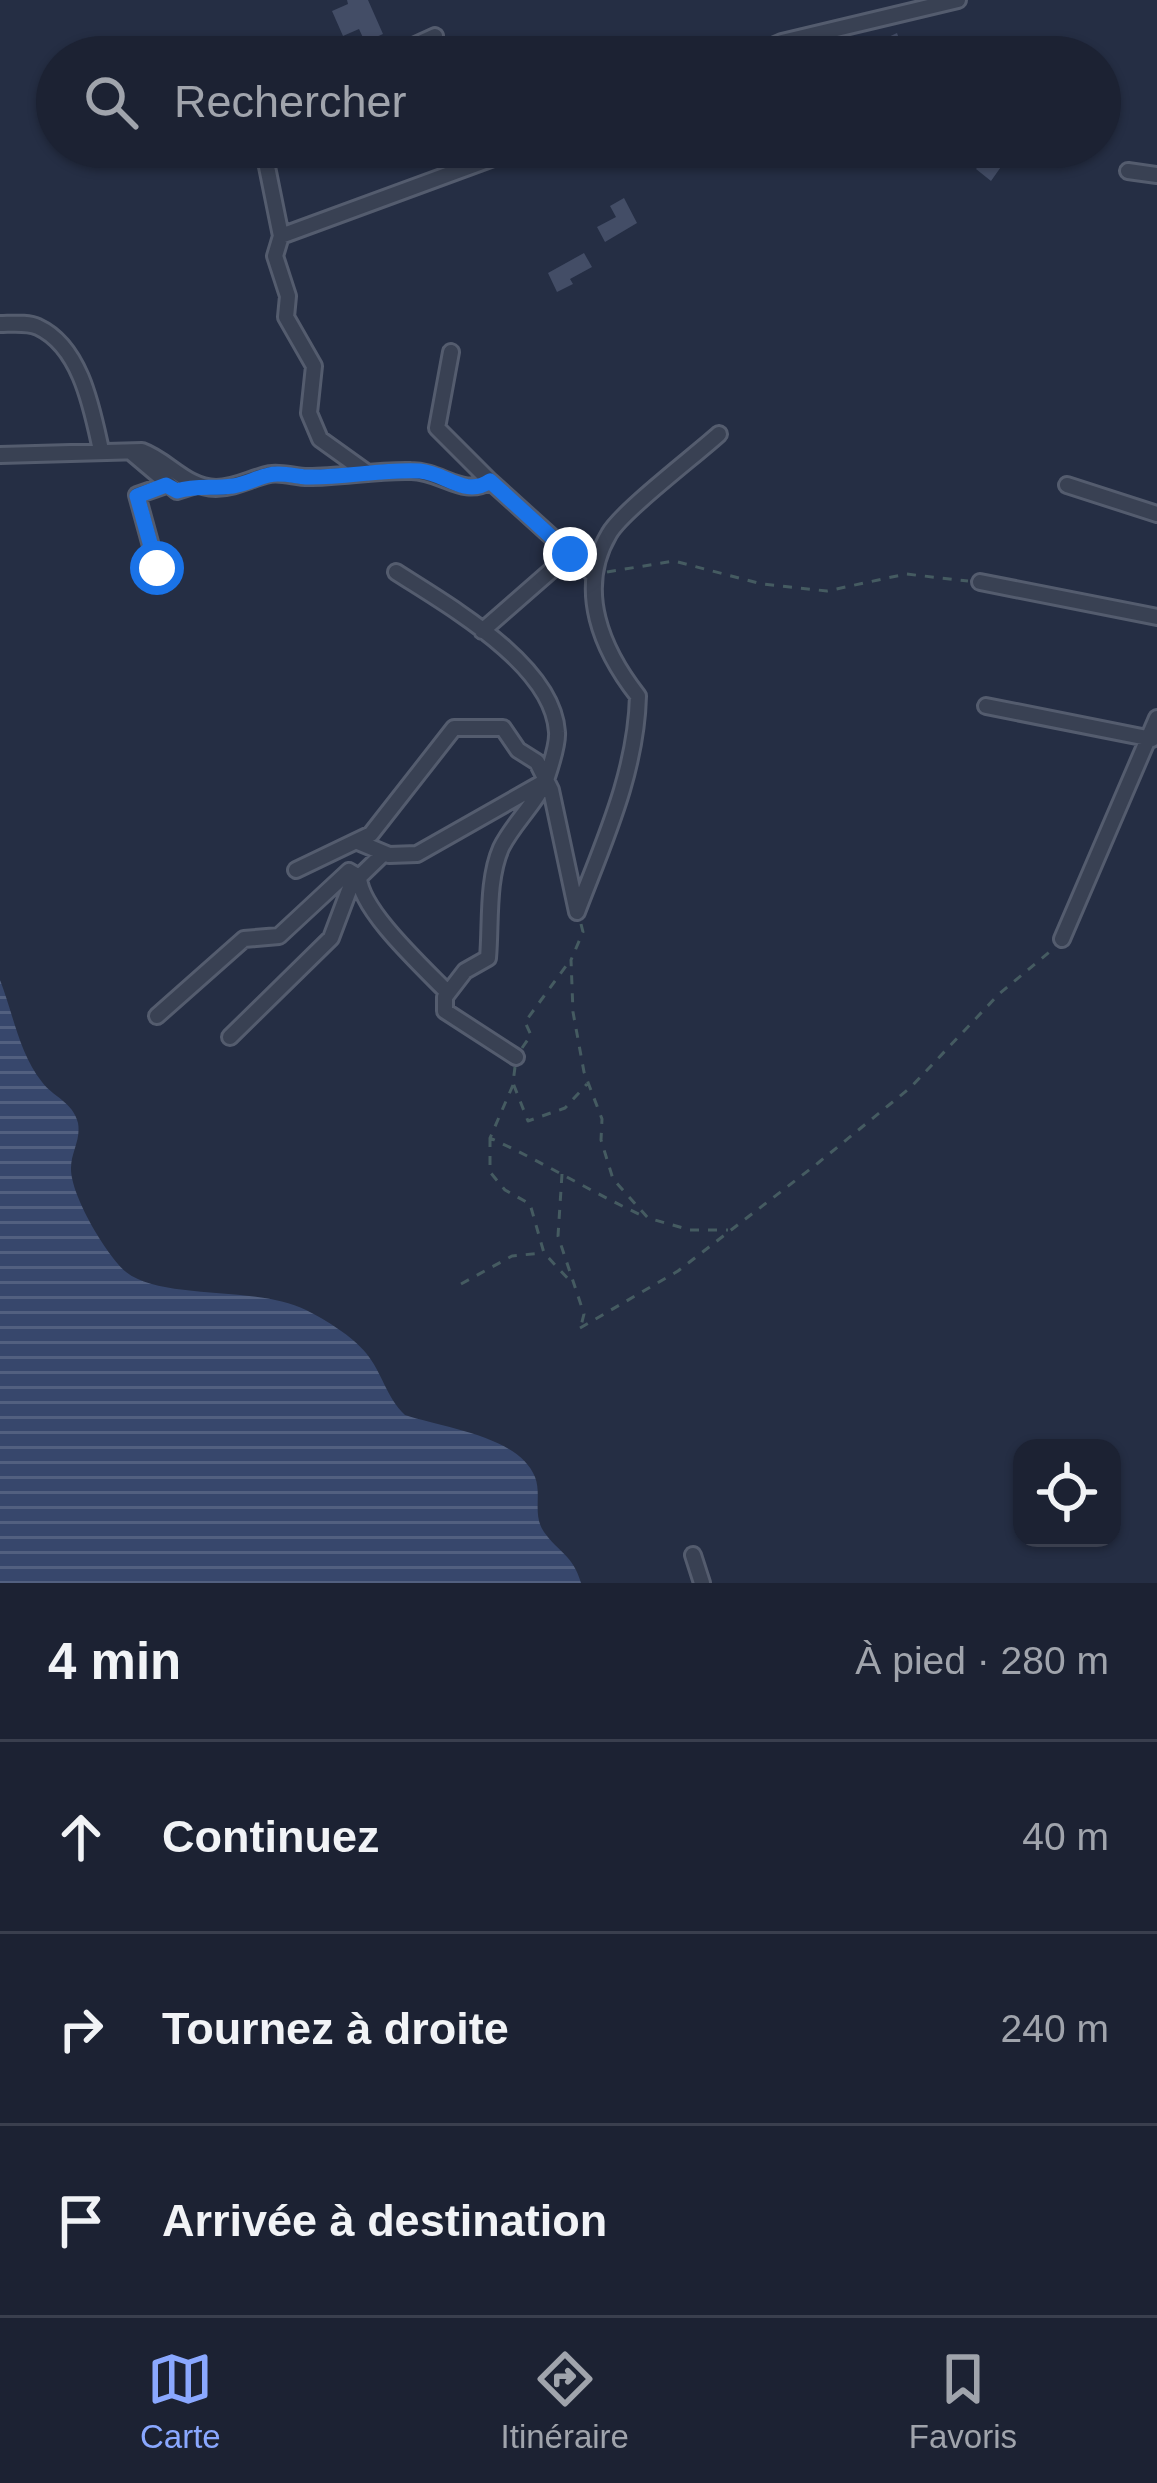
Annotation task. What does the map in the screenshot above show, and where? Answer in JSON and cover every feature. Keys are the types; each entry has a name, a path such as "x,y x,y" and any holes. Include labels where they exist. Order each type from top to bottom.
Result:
{"street":[{"path":"807,36 958,0"},
{"path":"267,168 281,236 274,256 288,296 286,317 314,366 309,413 320,440 366,472"},
{"path":"281,236 466,168"},
{"path":"1128,171 1157,176"},
{"path":"0,324 35,325 58,342 90,400 100,451"},
{"path":"451,352 437,428 594,575"},
{"path":"577,912 625,786 637,736 638,696 618,671 598,628 594,575 609,531 719,434"},
{"path":"128,450 177,491 196,485 241,485 271,474 436,472 463,488 480,488 490,481"},
{"path":"0,455 128,450 158,457 196,485"},
{"path":"157,568 137,496 166,485"},
{"path":"1067,485 1157,514"},
{"path":"482,631 570,554"},
{"path":"396,572 520,662 544,692 558,732 546,780 501,849 493,880 488,958 465,971 448,993 446,1011 516,1057"},
{"path":"980,582 1157,617"},
{"path":"986,706 1153,739"},
{"path":"1062,939 1153,739 1157,718"},
{"path":"296,870 371,834 454,728 503,728 518,750 537,762 546,780 577,912"},
{"path":"358,842 383,853 417,854 546,780"},
{"path":"230,1037 331,938 351,885 383,853"},
{"path":"157,1016 244,939 279,936 349,871 359,877"},
{"path":"359,877 359,888 380,916 448,993"},
{"path":"693,1555 702,1583"}],"path":[{"path":"594,575 674,561 762,584 827,591 907,574 980,582"},
{"path":"571,1282 544,1253 530,1204 505,1190 490,1172 490,1138 513,1083 516,1057 531,1034 526,1022 571,961 583,932 577,912"},
{"path":"562,1174 558,1236 584,1314 580,1328 678,1271 910,1087 999,994 1062,939"},
{"path":"571,961 573,1012 588,1082 602,1119 601,1140 614,1179 648,1218"},
{"path":"513,1083 528,1121 566,1108 588,1082"},
{"path":"490,1138 648,1218 690,1230 730,1230"},
{"path":"461,1284 512,1256 544,1253"}],"water":[{"path":"0,980 34,1071 75,1116 79,1129 71,1162 76,1193 118,1264 142,1281 163,1287 285,1302 338,1329 366,1353 405,1415 497,1443 526,1463 537,1484 540,1525 581,1583 0,1583"}],"building":[{"path":"347,0 368,0 383,34 362,36 359,29 343,36 332,11 348,4"},
{"path":"977,168 1000,168 991,181"},
{"path":"624,198 637,223 605,242 597,227 616,217 610,206"},
{"path":"584,253 592,267 557,292 548,273"}],"route":[{"path":"157,568 137,496 166,485 177,491 196,485 217,488 271,474 436,472 463,488 480,488 490,481 570,554"}]}
